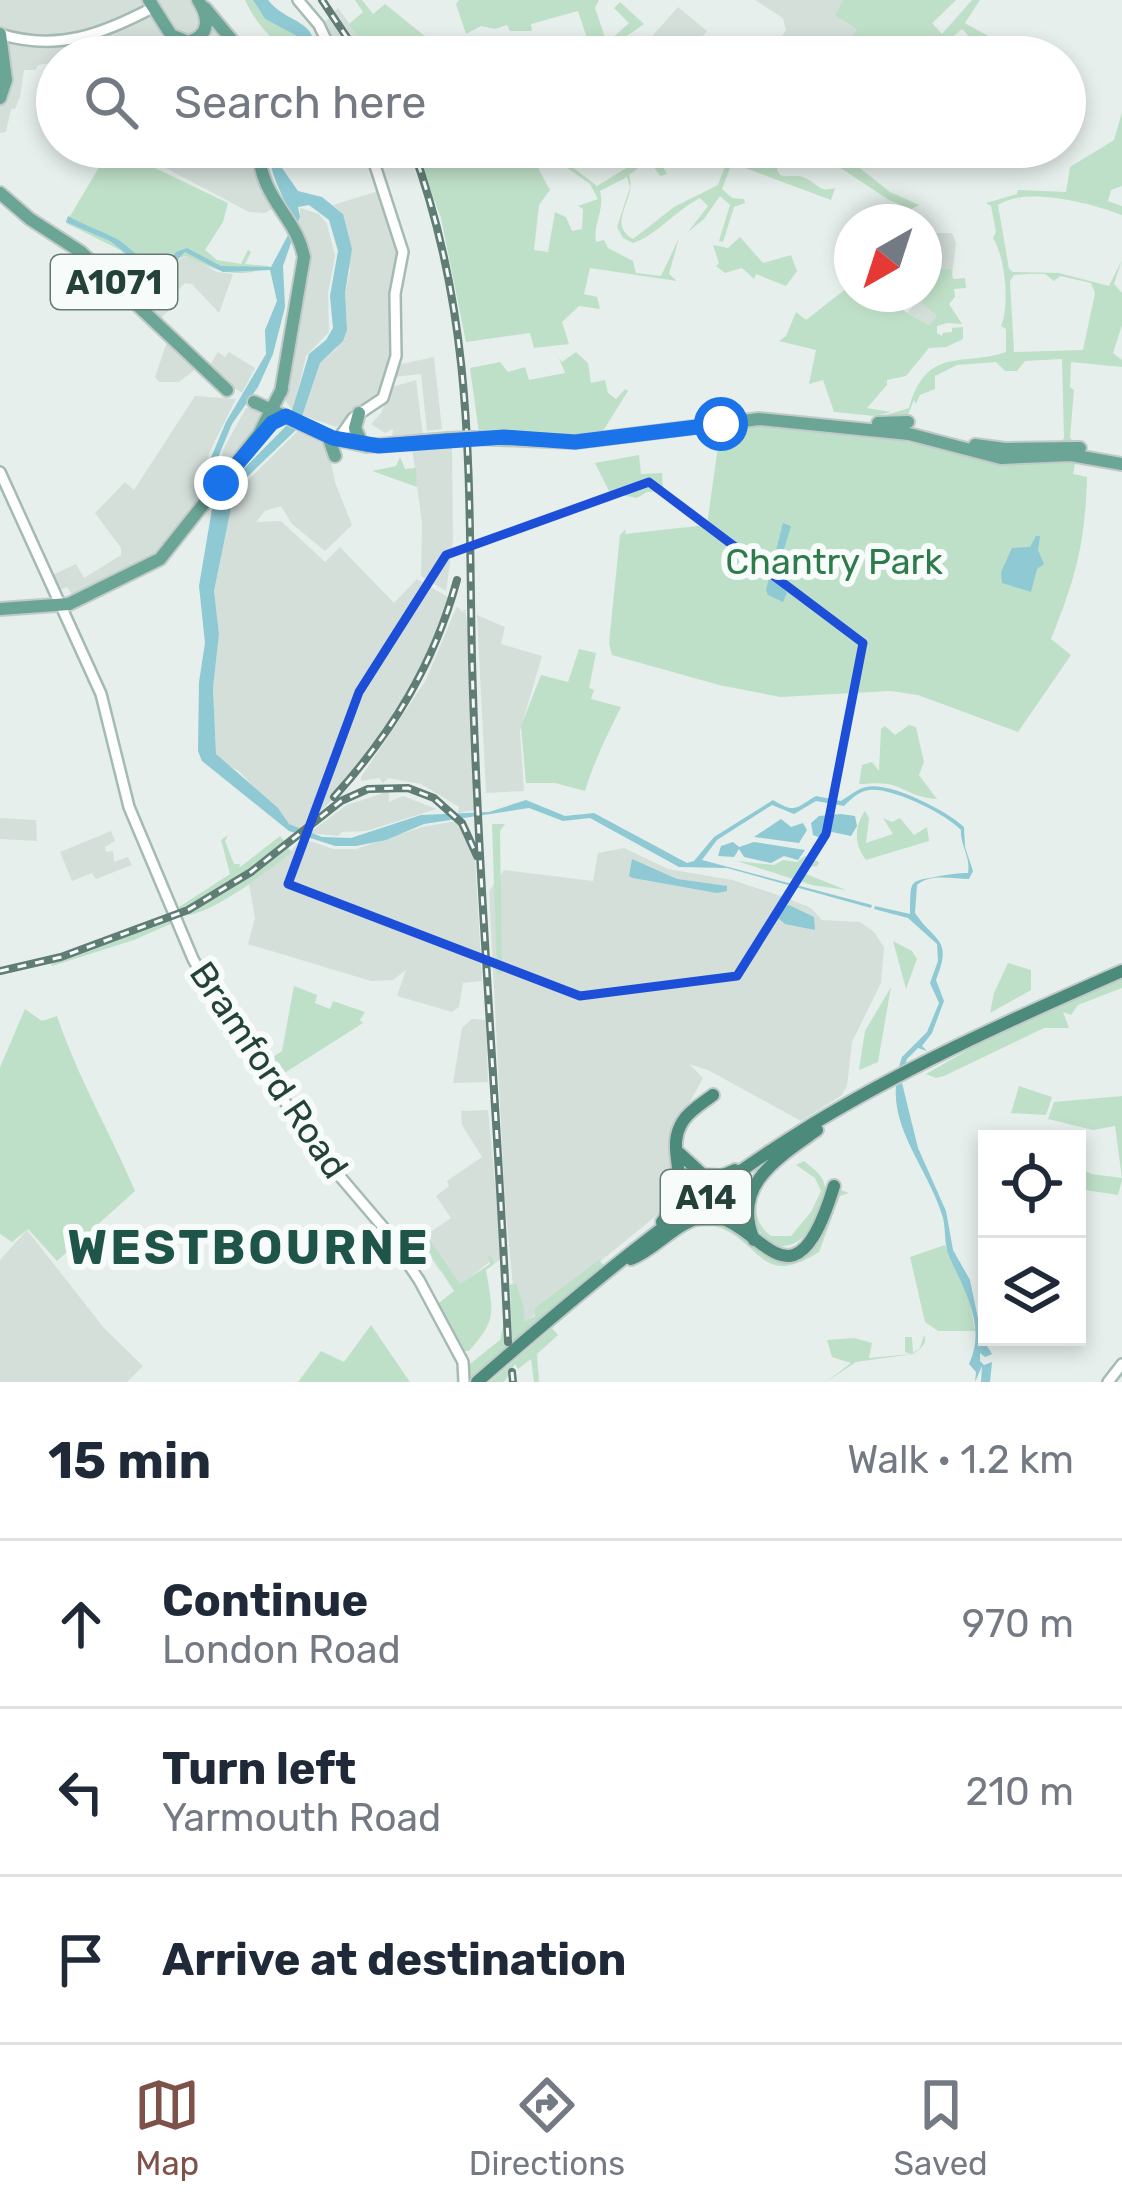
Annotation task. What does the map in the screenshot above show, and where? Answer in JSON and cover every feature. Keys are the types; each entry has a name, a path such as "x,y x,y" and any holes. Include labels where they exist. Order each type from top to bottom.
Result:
{"highway":[{"name":"A14","path":"481,1382 629,1257 796,1140 930,1063 1122,974"},
{"name":"A14","path":"796,1140 888,1085"},
{"path":"629,1257 675,1205 681,1190 678,1133 684,1120 713,1095"},
{"path":"679,1153 697,1172 721,1176 796,1140"},
{"path":"755,1241 747,1214 751,1191 760,1174 796,1140"},
{"path":"629,1257 708,1216 729,1222 764,1249 783,1254 805,1247 822,1222 834,1186"}],"main road":[{"path":"297,0 321,36"},
{"path":"199,1 206,27"},
{"path":"199,1 228,36"},
{"path":"91,36 150,5 175,36"},
{"path":"198,36 206,27 224,32"},
{"path":"0,98 5,80 0,34 36,42"},
{"path":"0,50 0,86"},
{"path":"262,168 267,192 294,231 304,262 283,404 263,407"},
{"path":"335,456 355,428 358,414 381,401 398,345 395,294 403,252 376,168"},
{"name":"A1071","path":"0,193 80,252 263,407"},
{"path":"263,407 347,438 416,443 474,438 575,442 759,419 904,429 952,448 1000,458 1122,459"},
{"path":"0,609 79,601 156,562 251,446 263,407"},
{"path":"808,423 878,423 1005,449 1079,448 1122,459"},
{"name":"Bramford Road","path":"0,472 101,694 129,807 202,975 320,1153 419,1280 463,1362 464,1382"},
{"path":"1108,1382 1122,1364"}],"highlighted area":[{"path":"649,482 863,643 826,834 737,976 580,996 288,884 359,692 446,555"}],"shaded area":[{"path":"0,0 198,0 228,36 36,36 36,70 24,70 20,97 11,109 6,132 0,133"},
{"path":"755,0 956,0 919,36 782,36 783,18"},
{"path":"678,7 707,31 703,36 652,36"},
{"path":"338,8 358,36 328,36 323,24"},
{"path":"166,168 264,168 276,207 265,213 249,212"},
{"path":"385,189 401,241 394,350 378,394 336,427 302,415 320,363 347,330 345,293 350,271 343,214 333,205"},
{"path":"300,208 319,214 327,224 335,256 328,293 329,332 306,356 293,411 285,400 294,347"},
{"path":"942,233 952,233 956,243 955,297 942,311"},
{"path":"187,256 217,272 233,274 219,313 192,284 185,283 169,299 174,305 157,322 115,283 131,262 145,272"},
{"path":"908,312 941,312 929,325"},
{"path":"168,339 197,368 179,382 159,382 155,377"},
{"path":"218,352 225,357 229,352 255,368 242,393 207,370"},
{"path":"434,357 442,429 427,431 421,374 394,377 397,365"},
{"path":"416,380 423,435 392,440 393,429 385,433 371,424 392,387"},
{"path":"195,396 236,399 209,453 205,494 162,557 74,598 67,587 55,592 48,577 76,564 84,578 121,555 121,548 95,513 125,482 134,490"},
{"path":"246,408 261,415 260,426 225,471 221,467 223,450"},
{"path":"300,429 322,437 328,448 352,525 325,551 292,524 281,506 265,511 256,522 281,521 325,562 340,547 394,603 417,579 453,600 432,662 402,712 351,781 301,830 216,754 213,688 219,634 214,591 231,507 238,505 247,481"},
{"path":"412,447 452,448 453,540 446,591 421,576 422,524"},
{"path":"457,606 462,612 465,609 469,635 475,810 458,813 459,807 421,784 388,778 383,783 379,778 361,781 426,680"},
{"path":"477,615 505,627 501,644 542,656 520,731 524,791 486,793"},
{"path":"383,789 389,793 389,802 403,796 437,809 366,831 338,836 309,833 347,805 381,794"},
{"path":"0,818 36,820 37,841 0,839"},
{"path":"457,821 475,856 482,981 463,983 459,1007 452,1012 397,996 406,970 393,980 371,981 248,944 255,918 249,884 291,852 301,838 333,849 356,849"},
{"path":"111,831 115,841 105,847 106,852 113,851 114,862 128,857 132,865 96,879 92,873 72,881 60,852"},
{"path":"624,848 668,869 732,880 784,897 811,908 822,920 860,922 884,947 881,983 852,1042 847,1086 841,1096 801,1121 689,1064 703,1078 671,1136 667,1207 517,1329 505,1202 489,891 504,870 593,881 598,853"},
{"path":"472,1019 486,1020 488,1082 453,1083 462,1028"},
{"path":"488,1110 502,1258 494,1264 493,1259 460,1285 448,1267 440,1271 419,1240 451,1218 436,1196 449,1186 447,1181 482,1157 462,1125 461,1111"},
{"path":"27,1230 104,1328 143,1366 127,1382 0,1382 0,1260"}],"green space":[{"path":"245,0 253,0 265,19 298,36 270,36"},
{"path":"355,0 362,0 373,14 385,4 425,36 357,36 349,24 363,12"},
{"path":"459,0 599,0 595,8 605,36 586,36 578,11 531,24 532,31 481,26 466,34 456,4"},
{"path":"843,0 956,0 932,23 942,34 972,0 980,0 965,23 988,36 967,36 962,29 954,36 853,36 857,29 835,15"},
{"path":"620,2 644,24 627,36 615,36 629,23 614,8"},
{"path":"1122,112 1122,186 1111,190 1108,201 1122,206 1122,215 1041,197 1010,199 998,205 1013,272 1059,273 1109,286 1122,260 1114,284 1122,293 1122,325 1113,353 1122,360 1122,367 1071,362 1070,438 1074,442 1061,442 1062,359 1025,361 1017,371 1005,371 996,362 957,365 935,376 935,389 920,395 916,404 914,400 906,419 877,418 909,408 917,388 936,367 1006,352 1006,329 1001,326 1006,294 1003,268 993,238 991,206 986,203 1018,190 1066,192 1070,168 1086,168 1086,157 1114,140","holes":["1045,274 1054,281 1060,276 1091,283 1095,293 1083,350 1014,352 1010,281 1014,275"]},
{"path":"99,168 155,168 228,203 223,222 205,250 217,260 241,264 248,250 245,264 270,266 227,272 186,256 167,275 145,272 120,250 66,223"},
{"path":"423,168 539,168 550,190 539,205 534,250 548,252 555,212 566,217 572,231 582,229 583,209 578,206 598,199 590,184 567,168 597,186 626,168 638,168 629,175 631,184 622,218 625,233 633,239 674,207 718,185 724,168 730,168 722,189 745,203 734,207 723,242 719,241 730,205 720,196 688,232 708,206 700,198 633,243 617,227 630,187 627,177 600,191 596,242 604,240 608,248 633,261 636,273 661,276 679,238 669,274 677,281 590,268 584,294 597,297 600,309 579,306 562,322 569,344 534,348 530,333 466,342 441,218"},
{"path":"745,168 778,168 780,175 802,177 822,189 835,188 831,200"},
{"path":"841,168 860,168 890,192 917,204 899,204"},
{"path":"740,237 763,263 791,255 797,271 786,286 756,274 754,279 742,268 725,273 716,266 713,245 728,248"},
{"path":"942,269 951,269 953,279 965,278 966,288 954,289 949,304 962,324 937,326 937,333 942,336 963,327 963,339 929,348 906,376 887,380 867,408 891,412 875,416 834,412 823,380 809,384 816,350 779,341 796,312 806,320 834,298 834,312 906,312 929,325 937,316 932,312 942,312"},
{"path":"576,352 588,363 591,383 605,380 608,393 616,399 628,391 601,434 479,433 470,368 500,362 508,372 525,367 529,380 565,373 559,358 562,362"},
{"name":"Chantry Park","path":"759,419 880,436 1001,462 1076,459 1073,474 1087,477 1084,522 1073,578 1051,639 1071,655 1018,732 918,695 890,691 780,697 612,655 609,643 620,535 626,529 625,534 707,525 720,432 665,437"},
{"path":"639,455 641,474 662,473 663,491 637,498 610,493 595,463"},
{"path":"400,457 405,469 416,468 417,487 372,471 396,466"},
{"path":"579,649 596,653 591,699 621,707 585,791 555,783 526,783 521,726 541,675 568,682"},
{"path":"909,725 916,727 924,762 919,775 937,799 888,784 859,784 862,765 872,762 879,771 881,729 885,726 895,735"},
{"path":"865,811 869,818 866,843 893,834 883,818 892,822 900,818 914,835 927,827 929,841 866,860 857,836"},
{"path":"492,824 505,824 500,831 502,974 497,973"},
{"path":"228,835 225,841 239,868 280,836 285,842 237,879 180,911 179,907 230,874 221,840"},
{"path":"286,846 292,852 238,891 207,909 182,915 234,885"},
{"path":"805,856 819,862 801,872 846,890 812,885 737,861 774,865"},
{"path":"177,921 134,940 52,966 51,960"},
{"path":"893,941 917,959 906,989"},
{"path":"1008,963 1031,970 1031,990 990,1013 994,993"},
{"path":"1122,978 1122,988 1078,1005 1071,1015 1063,1012 1069,1028 1044,1028 944,1076 926,1074 980,1043"},
{"path":"294,986 317,995 315,1003 330,1009 333,1001 365,1012 363,1023 275,1079 264,1063 282,1051"},
{"path":"891,987 878,1062 859,1070 865,1031"},
{"path":"25,1009 42,1021 57,1016 135,1191 57,1261 28,1229 12,1242 0,1234 0,1067"},
{"path":"1019,1086 1052,1097 1046,1115 1011,1113"},
{"path":"1122,1096 1122,1178 1115,1126 1093,1130 1048,1119 1054,1102"},
{"path":"804,1161 824,1183 819,1211 801,1239 769,1245 751,1219 757,1185 762,1180 757,1203 760,1223 771,1236 791,1236 821,1191 815,1178 796,1165"},
{"path":"1086,1171 1122,1178 1118,1195 1086,1190"},
{"path":"751,1179 743,1207 745,1228 716,1210"},
{"path":"841,1190 849,1193 840,1196 819,1252 786,1266 765,1261 723,1229 693,1227 717,1221 772,1257 788,1254 816,1239"},
{"path":"427,1236 460,1284 490,1264 488,1255 493,1259 494,1264 486,1270 491,1316 469,1351 461,1351 435,1306 454,1291 421,1240"},
{"path":"945,1245 969,1297 975,1331 938,1331 925,1322 910,1257"},
{"path":"599,1260 606,1268 467,1382 466,1367 500,1340 504,1322 507,1346 512,1342 510,1285 516,1283 524,1322 535,1316 535,1308"},
{"path":"371,1325 410,1382 298,1382 321,1351 344,1362"},
{"path":"552,1328 558,1335 537,1354 539,1382 534,1382 531,1359 518,1369 515,1364 504,1382 490,1382"},
{"path":"924,1335 923,1346 913,1354 856,1362 826,1382 851,1363 832,1357 827,1340 854,1338 872,1343 869,1358 911,1354 905,1352 905,1337 912,1337 913,1353"}],"water":[{"path":"253,0 268,0 312,36 297,36 265,19"},
{"path":"272,168 282,168 298,191 322,197 343,214 352,249 345,293 347,330 343,341 320,363 298,428 246,478 231,508 214,591 219,634 213,688 216,754 278,808 289,824 322,837 351,838 421,815 489,812 526,800 565,816 594,813 687,863 714,837 773,800 795,808 816,796 841,801 876,786 918,799 964,827 973,871 969,879 935,878 917,885 915,913 942,948 936,980 944,1001 922,1046 927,1051 918,1048 904,1069 897,1073 902,1057 927,1032 939,1003 930,983 938,961 937,944 908,918 874,909 910,914 913,884 930,878 968,873 969,867 961,830 918,803 869,790 844,806 816,801 794,814 772,805 717,840 702,860 871,908 727,868 679,867 590,818 563,821 529,808 424,824 386,840 335,846 289,831 202,761 198,751 199,682 205,643 199,586 212,509 220,502 208,484 210,460 226,422 266,354 265,330 277,301 270,270 223,272 185,252 166,271 146,269 110,241 66,222 68,216 109,235 157,266 166,267 176,252 187,248 221,266 271,267 294,224","holes":["309,205 329,220 338,251 330,296 333,328 309,354 288,424 222,491 215,480 219,455 273,354 285,307 283,266 300,217 298,207"]},
{"path":"783,523 791,526 775,579 787,593 783,602 766,590"},
{"path":"1040,536 1038,550 1044,564 1037,569 1031,592 1002,583 1001,572 1012,548 1030,547"},
{"path":"819,816 855,816 857,826 851,836 813,835 811,823"},
{"path":"781,819 791,827 803,823 807,830 799,843 754,837"},
{"path":"733,842 739,847 754,842 805,850 798,860 784,856 771,863 744,857 739,849 734,857 718,856 721,846"},
{"path":"632,859 677,879 727,886 727,891 633,878 629,876"},
{"path":"789,905 814,917 815,930 785,924 771,912"},
{"path":"902,1083 918,1148 946,1211 953,1250 970,1280 978,1346 987,1346 992,1354 980,1353 984,1365 992,1362 990,1382 981,1382 982,1366 975,1382 976,1372 969,1364 975,1322 947,1251 943,1218 900,1120 896,1086"}],"railway":[{"path":"322,0 346,36"},
{"path":"419,168 448,275 464,401 479,830 508,1342"},
{"path":"334,797 409,696 457,580"},
{"path":"0,971 61,957 188,910 251,872 341,801 368,789 408,788 434,798 462,823 477,856"},
{"path":"512,1372 513,1382"}],"district":[{"name":"WESTBOURNE","path":"249,1247"}],"route":[{"path":"221,483 272,423 286,416 333,438 367,446 504,437 575,442 721,424"}]}
